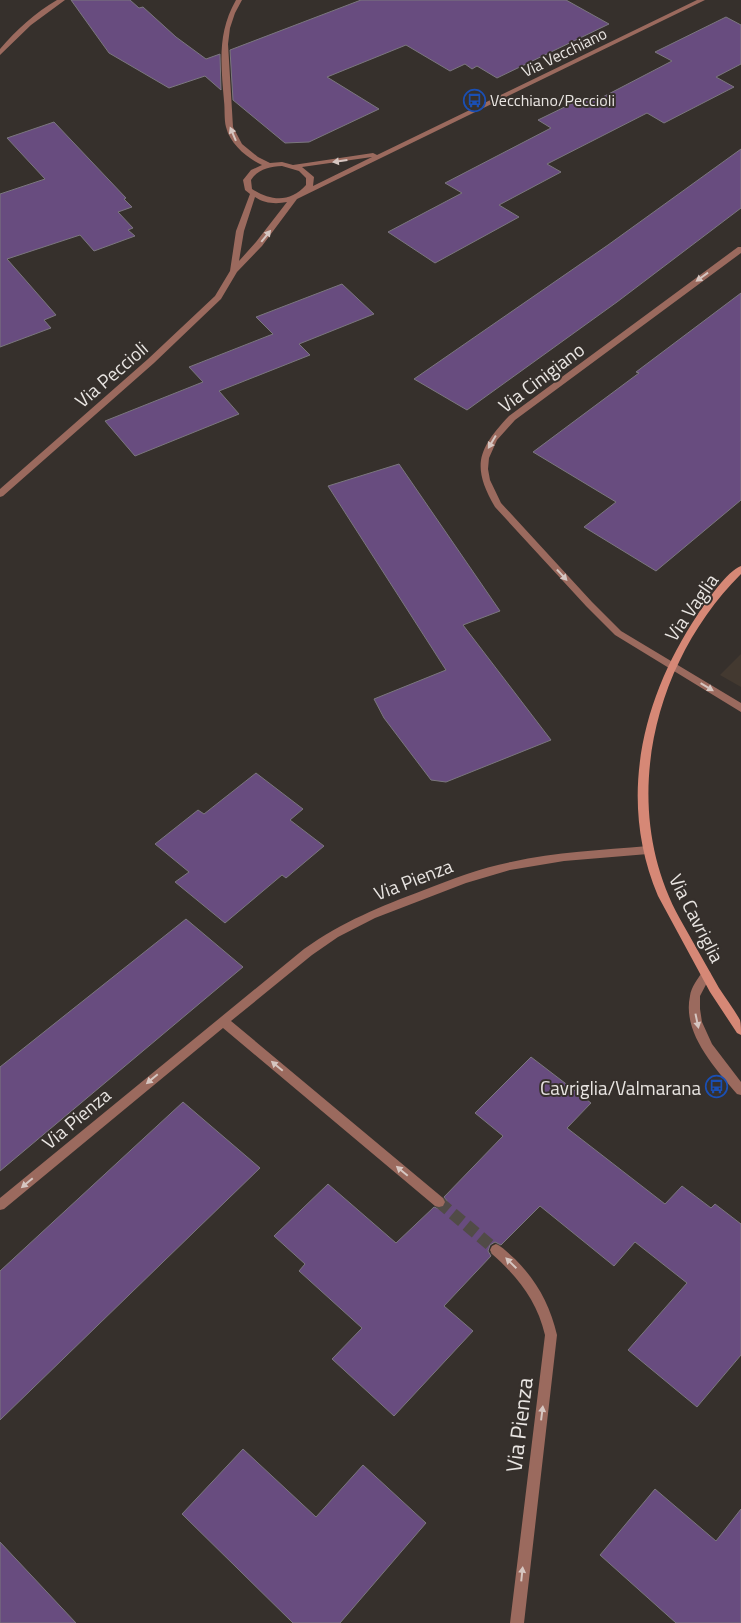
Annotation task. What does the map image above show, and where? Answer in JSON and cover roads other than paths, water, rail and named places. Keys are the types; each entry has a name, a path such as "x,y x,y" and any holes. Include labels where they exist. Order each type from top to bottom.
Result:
{"street":[{"path":"0,53 14,35 32,19 62,0"},
{"path":"239,0 230,16 226,42 229,127 232,136 243,150 253,158 268,165"},
{"name":"Via Vecchiano","path":"294,198 702,0"},
{"name":"Via Vecchiano","path":"268,165 295,166 384,154"},
{"path":"268,165 254,170 249,175 246,184 253,194 268,200 280,201 294,198"},
{"path":"295,166 309,174 311,186 306,192"},
{"name":"Via Peccioli","path":"234,271 240,231 253,194"},
{"name":"Via Peccioli","path":"0,494 182,334 218,297 234,271 259,244 294,198"},
{"name":"Via Cinigiano","path":"741,248 512,418 494,437 483,465 484,476 489,490 498,505 618,633 741,708"},
{"name":"Via Vaglia","path":"672,667 699,620 741,569"},
{"name":"Via Cavriglia","path":"672,667 653,714 643,761 642,798 648,850 665,899 706,976 741,1030"},
{"name":"Via Pienza","path":"0,1205 308,952 334,934 372,915 464,879 510,866 564,857 648,850"},
{"path":"706,976 695,996 699,1028 715,1057 741,1090"},
{"path":"223,1021 439,1202"},
{"name":"Via Pienza","path":"496,1250 532,1287 548,1318 551,1335 517,1623"}],"tunnel":[{"path":"439,1202 496,1250"}],"place":[{"name":"Vecchiano/Peccioli","path":"474,100"},
{"name":"Cavriglia/Valmarana","path":"717,1087"}]}
